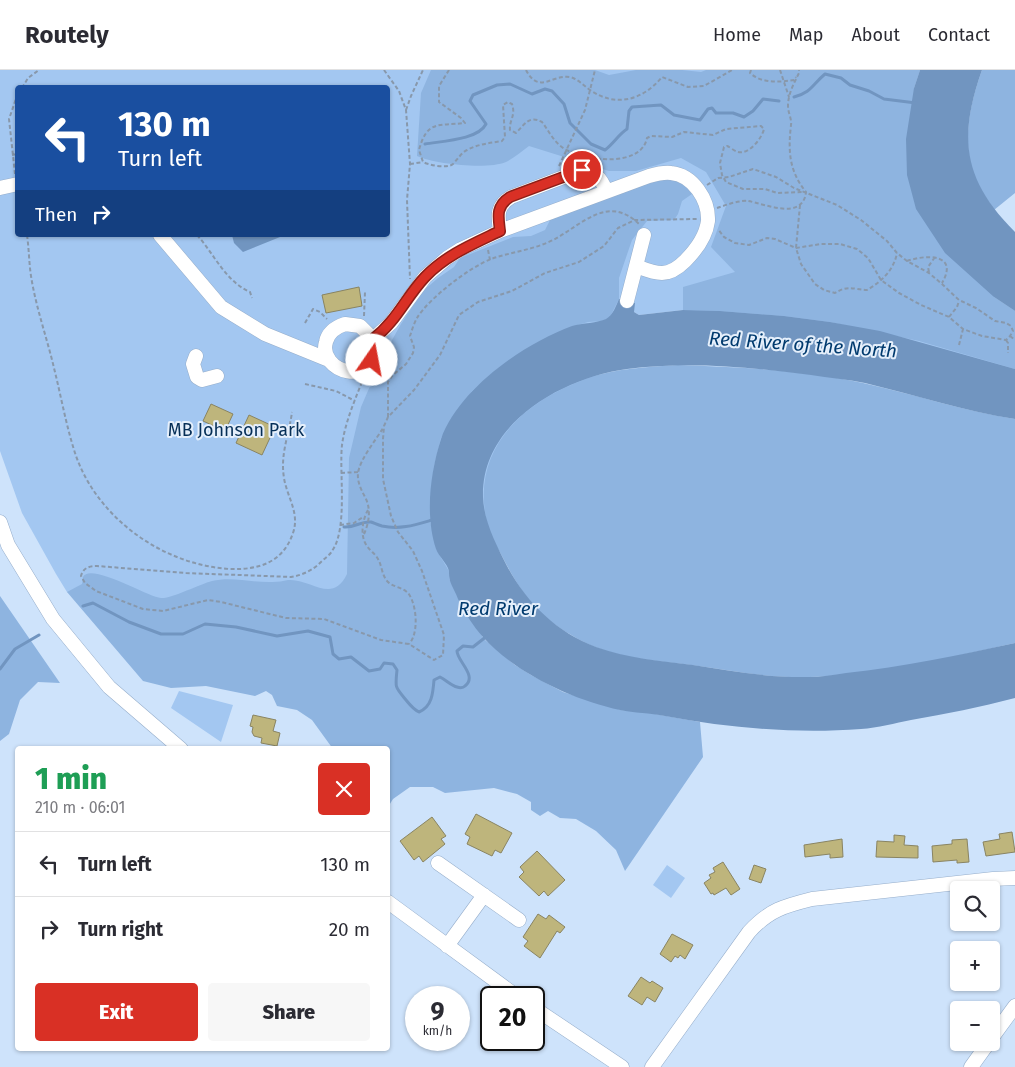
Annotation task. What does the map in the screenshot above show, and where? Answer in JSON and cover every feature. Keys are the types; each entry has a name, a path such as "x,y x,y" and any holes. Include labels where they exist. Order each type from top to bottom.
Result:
{"street":[{"path":"500,231 499,210 502,202 510,197 582,170 590,171 602,180 606,192"},
{"path":"373,339 391,323 425,277 461,249 500,231 659,173 680,175 700,192 707,214 706,230 697,247 672,271 663,273 652,272 636,266"},
{"path":"0,188 15,184"},
{"path":"627,301 644,236"},
{"path":"162,237 221,306 265,334 328,360 339,368 354,372 367,366 374,352 373,339 360,326 353,324 345,324 334,329 327,338 325,345 325,353 328,360"},
{"path":"196,356 193,364 197,377 202,380 217,376"},
{"path":"0,522 8,546 53,619 109,687 178,746"},
{"path":"438,863 519,920"},
{"path":"652,1067 749,932 760,919 782,906 812,899 993,878 1015,878"},
{"path":"447,946 484,895"},
{"path":"390,903 503,986"},
{"path":"1000,1027 1015,1006"},
{"path":"545,1015 622,1067"},
{"path":"972,1067 983,1051"}],"path":[{"path":"24,85 28,78 39,70"},
{"path":"384,70 400,91 406,110 410,164 407,200 410,278 407,300"},
{"path":"406,110 410,96 423,70"},
{"path":"423,162 419,150 426,130 434,125 465,123 439,102 439,86 449,70"},
{"path":"526,70 536,82 548,82 562,76 572,77 603,97 617,100 634,98 644,94 662,77 688,87 704,86 732,70"},
{"path":"555,180 565,150 580,123 595,70"},
{"path":"751,70 750,73 759,79 774,82 794,80 800,71"},
{"path":"780,70 789,97"},
{"path":"364,534 369,516 366,500 360,490 358,472 388,417 414,390 440,355 459,314 478,302 512,290 545,273 579,262 604,246 618,228 634,220 687,218 707,214 712,210 746,200 778,209 800,205 805,200 806,192 797,181 791,161 789,141 791,123 788,108 789,97 800,71"},
{"path":"15,101 9,118 15,172"},
{"path":"410,164 423,162 448,166 464,151 475,146 502,141 505,137 503,105 508,102 512,104 514,110 509,126 510,130 516,133 528,120 538,120 542,122 558,144 565,150 601,160 612,158 624,159 642,148 646,144 647,138 651,136 672,137 684,132 713,135 726,128 761,126 764,129 759,140 744,152 738,152 727,146 724,147 720,162 726,182 743,189 765,189 777,194 806,192"},
{"path":"700,192 718,178 728,177 753,169 776,177 794,188 837,205 861,220 887,241 897,253 929,274 959,300 976,308 995,321 1011,326 1014,331 1006,340"},
{"path":"800,205 796,248 801,264 815,284 824,290 835,293 849,287 866,290 881,280 895,262 897,253"},
{"path":"388,417 388,382 406,364 413,353 414,346 410,336 417,318 431,301 470,270 490,260 530,249 553,240 596,213 612,211 627,215 634,220"},
{"path":"707,214 724,237 735,243 749,245 767,238 775,239 796,248 821,244 840,244 857,249 868,258 881,280 921,305 949,317 963,329 982,336 1006,340"},
{"path":"26,237 31,276 38,309 75,453 89,482 110,512 156,548 190,562 219,568 239,569 264,566 279,556 294,531 295,511 286,489 283,464 285,438 292,412"},
{"path":"199,237 231,280 240,288 250,292 252,298"},
{"path":"907,261 926,256 943,260 947,266 947,275 942,284"},
{"path":"929,274 928,267 935,257"},
{"path":"949,317 957,307 959,300"},
{"path":"305,323 313,309 320,312 334,329"},
{"path":"320,312 325,309"},
{"path":"959,345 963,329"},
{"path":"1010,336 1015,340"},
{"path":"1006,340 1008,343 1008,353"},
{"path":"367,366 342,444 338,538 332,551 318,564 298,576 186,573 97,566 87,567 82,573 81,576 84,583 96,591 142,609 163,611 198,602 214,601 286,618 324,619 381,640 409,644 434,660 443,655 444,634 422,571 413,551 398,532 391,516 383,479 384,426"},
{"path":"305,384 324,387 355,401"},
{"path":"341,474 358,472"},
{"path":"340,525 354,523 364,516 368,510"},
{"path":"364,516 362,527 364,540 368,547 376,554 388,582 408,594 413,604 415,614 414,636 409,644"}],"green space":[{"name":"MB Johnson Park","path":"0,70 920,70 914,88 994,297 1015,311 1015,369 683,310 639,315 634,312 461,604 93,603 67,592 22,513 0,451"},
{"path":"179,691 233,705 221,742 171,708"},
{"path":"667,865 685,878 671,898 653,885"}],"shaded area":[{"path":"431,70 595,70 609,75 636,70 701,72 706,70 920,70 914,88 994,297 1015,311 1015,369 919,341 830,322 784,316 683,310 683,287 735,272 711,247 726,206 706,172 681,158 636,171 609,171 529,146 506,162 487,166 448,164 425,159 417,156 421,93"},
{"path":"982,70 1015,70 1015,193 994,210 972,170 969,156 968,127 970,112"},
{"path":"669,178 687,185 692,194 682,201 674,220 647,221 632,240 619,278 619,299 610,317 603,321 588,322 571,327 539,342 497,369 472,391 441,438 434,466 430,521 437,551 449,571 449,579 484,639 515,665 563,692 621,710 700,722 703,757 625,871 616,850 596,831 576,819 560,818 548,811 540,816 531,810 531,802 517,794 494,788 445,793 433,787 410,787 393,799 390,804 390,746 331,746 312,720 297,710 277,706 272,695 266,691 255,696 206,686 171,688 143,681 67,592 82,584 83,577 88,574 107,577 161,598 172,596 212,581 227,579 265,582 297,580 321,588 335,588 347,574 349,458 361,407 382,358 401,324 423,291 454,267 460,258 513,237 531,236 545,230 550,220 649,181"},
{"path":"678,365 771,370 817,375 882,387 976,412 1015,419 1015,643 939,660 862,673 836,676 780,677 654,661 606,651 571,635 548,619 536,608 523,591 511,573 490,533 484,505 485,480 491,457 503,436 519,418 539,402 561,389 608,372"},
{"path":"0,596 60,683 38,682 20,700 9,734 0,741"}],"water":[{"path":"920,70 982,70 974,94 970,117 968,137 970,157 975,176 985,194 998,213 1015,232 1015,311 994,297 945,253 916,209 907,175 906,139 914,88"},
{"path":"232,237 280,237 243,252 234,243"},
{"name":"Red River","path":"619,299 635,303 634,312 639,315 683,310 720,311 830,322 880,331 1015,369 1015,419 858,382 742,367 672,365 627,369 577,382 552,394 530,409 511,426 496,447 486,471 483,497 491,533 507,566 533,604 556,625 596,647 620,654 751,674 818,677 889,667 1015,643 1015,698 880,727 812,731 738,727 625,711 583,699 564,692 528,673 496,650 483,637 469,619 458,599 450,581 448,568 437,552 433,536 430,494 434,466 441,439 462,403 495,370 533,344 553,334 572,326 606,319 612,313"}],"building":[{"path":"359,287 362,306 326,313 322,295"},
{"path":"211,404 233,414 225,431 203,421"},
{"path":"249,415 275,427 262,455 236,443"},
{"path":"253,715 276,720 273,731 280,733 277,746 261,743 262,738 254,736 252,732 253,727 250,726"},
{"path":"476,814 512,833 501,853 495,850 492,856 467,844 470,837 465,834"},
{"path":"432,817 446,836 441,839 445,844 423,862 419,856 414,860 400,841"},
{"path":"1012,832 1015,852 986,856 983,842 1000,839 999,834"},
{"path":"894,835 905,836 904,845 918,846 918,858 876,857 877,841 894,842"},
{"path":"842,839 843,857 830,858 830,854 805,857 804,845"},
{"path":"967,839 969,862 957,863 957,860 933,862 932,846 952,844 952,840"},
{"path":"537,851 565,880 548,896 544,891 539,896 519,877 524,872 520,867"},
{"path":"723,862 740,889 731,895 726,888 714,895 713,893 711,894 704,883 711,878 709,875 715,872 713,868"},
{"path":"754,865 766,869 761,883 749,879"},
{"path":"538,914 546,919 549,915 565,927 560,933 557,931 540,958 524,946 528,941 523,937"},
{"path":"672,934 693,945 685,959 680,955 678,958 675,956 671,962 660,954"},
{"path":"641,977 663,988 655,1002 647,997 642,1005 628,996"}],"waterway":[{"path":"794,97 808,91 825,74 841,78 850,85 869,91 884,99 916,103"},
{"path":"425,144 468,137 482,129 486,124 470,101 473,95 497,85 510,84 532,94 545,89 552,91 564,104 570,123 591,144 605,150 627,129 629,111 632,107 661,105 674,115 700,120 708,109 712,108 716,113 733,113 744,117 753,111 763,99 779,101"},
{"path":"344,527 364,522 371,522 381,526 401,527 432,520"},
{"path":"83,606 93,603 129,622 161,634 183,634 205,624 236,627 277,636 308,631 330,637 333,654 339,659 351,657 369,671 380,669 384,663 393,664 397,670 396,684 398,690 410,705 419,712 427,707 429,703 434,680 440,677 455,686 461,688 465,686 469,678 468,673 457,651 463,646 473,647 487,636"},
{"path":"0,669 15,649 39,635"}],"route":[{"path":"372,360 374,352 373,339 391,323 425,277 461,249 500,231 499,210 502,202 510,197 582,170"}],"water label":[{"name":"Red River of the North","path":"803,344"}]}
